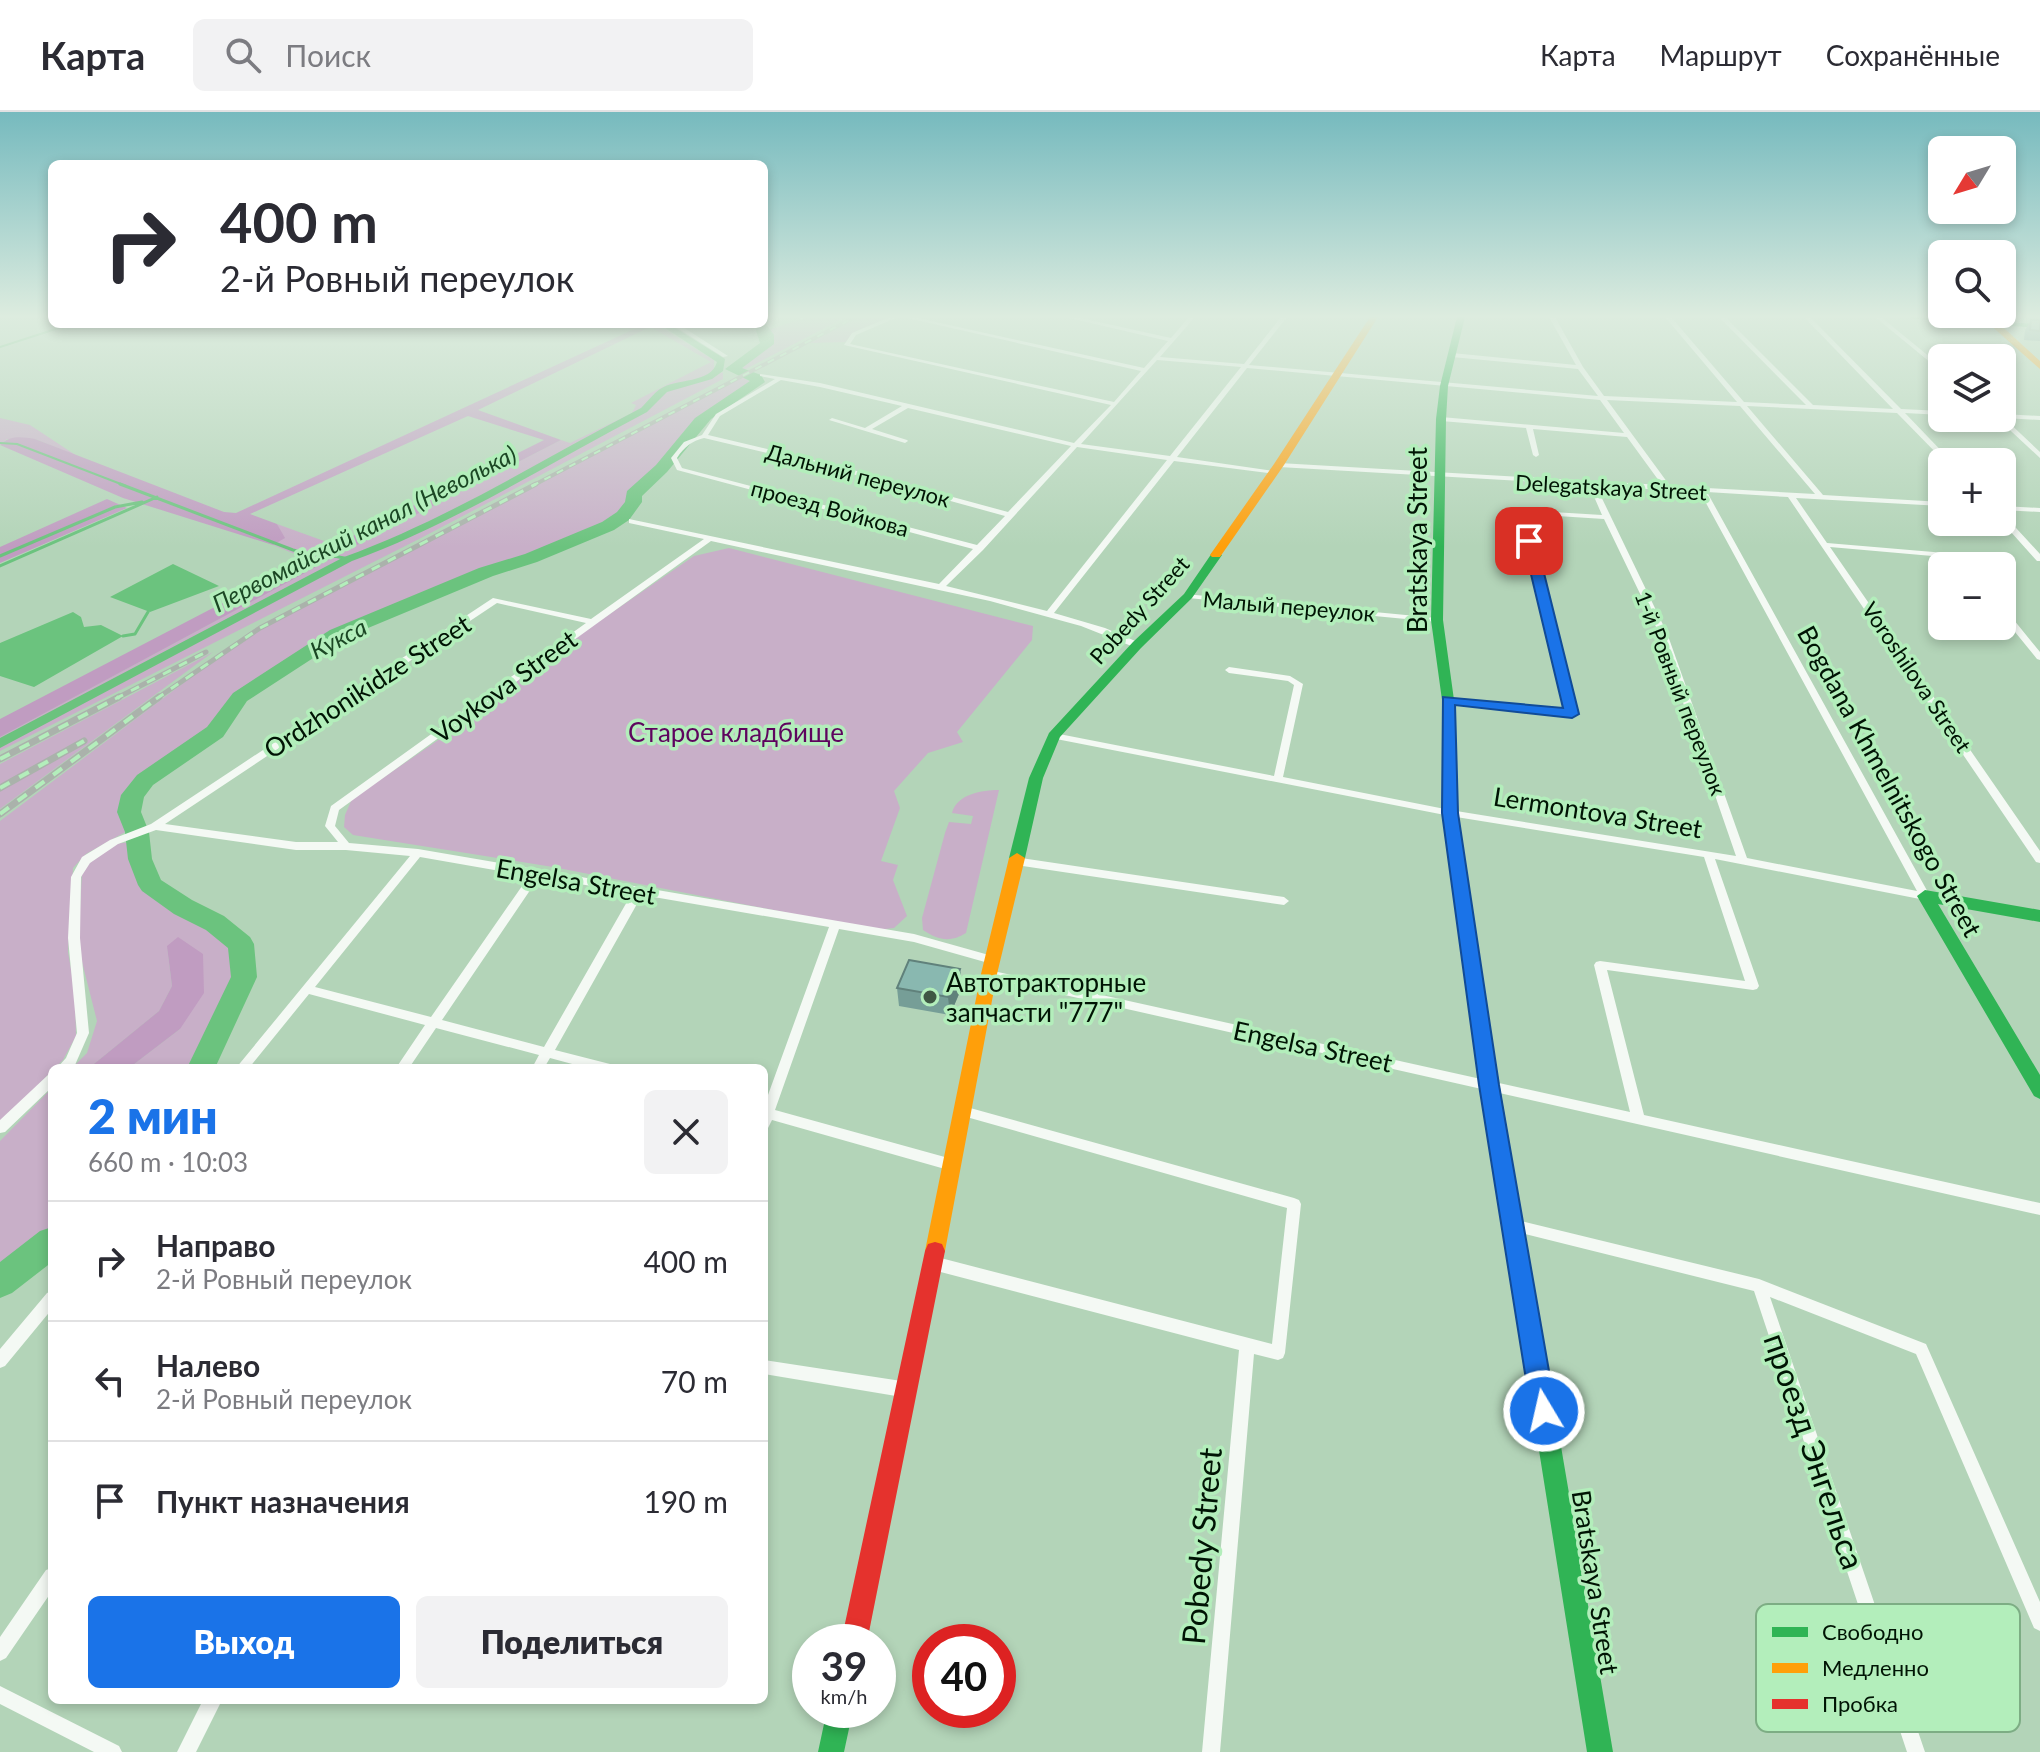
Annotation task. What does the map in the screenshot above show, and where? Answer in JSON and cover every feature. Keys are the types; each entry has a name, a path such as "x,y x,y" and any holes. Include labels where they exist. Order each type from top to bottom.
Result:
{"street":[{"path":"704,436 718,415 754,394"},
{"name":"Delegatskaya Street","path":"853,394 1075,445 1170,460 1277,469 1928,503"},
{"path":"1067,394 1115,404"},
{"path":"941,587 1124,394"},
{"path":"1049,614 1224,394"},
{"name":"Pobedy Street","path":"858,1624 908,1390 991,967 1036,778 1054,736 1137,645 1188,596 1325,394"},
{"name":"Bratskaya Street","path":"1443,394 1437,620 1448,700 1450,813 1489,1085 1600,1752"},
{"path":"1544,394 1928,412"},
{"path":"1600,394 1669,490"},
{"path":"1733,394 1820,496"},
{"path":"1798,394 1812,408"},
{"path":"1883,394 1936,448"},
{"path":"866,430 905,407"},
{"path":"2016,417 2040,418"},
{"name":"Bratskaya Street","path":"1441,419 1630,435"},
{"path":"832,420 905,441"},
{"path":"1529,427 1536,455"},
{"path":"2016,432 2040,456"},
{"name":"проезд Войкова","path":"704,436 690,439 681,447 674,458 679,469 980,548"},
{"name":"Дальний переулок","path":"704,436 829,465 1011,515"},
{"name":"1-й Ровный переулок","path":"1592,486 1663,633 1743,860"},
{"name":"Bogdana Khmelnitskogo Street","path":"1703,492 1925,896 2040,1091"},
{"name":"Voroshilova Street","path":"1791,496 1828,545 2040,859"},
{"path":"2016,509 2040,510"},
{"path":"1448,700 1572,714 1522,512 1607,517"},
{"path":"632,521 941,587 1106,629 1137,645"},
{"path":"2016,533 2040,559"},
{"name":"Voykova Street","path":"346,846 330,826 334,808 710,538"},
{"path":"1828,545 1928,554"},
{"name":"Малый переулок","path":"1188,596 1437,620"},
{"name":"Ordzhonikidze Street","path":"68,1064 83,1033 74,938 76,877 86,860 114,842 155,826 496,600 592,622"},
{"path":"2016,628 2040,657"},
{"path":"1229,670 1290,679 1299,684 1278,780"},
{"name":"Lermontova Street","path":"1054,736 1450,813 1743,860 2040,916"},
{"name":"Engelsa Street","path":"155,826 296,846 346,846 418,853 914,938 991,967 1489,1085 2040,1209"},
{"path":"245,1064 418,853"},
{"path":"1638,1118 1600,965 1753,986 1708,854"},
{"path":"1014,861 1284,901"},
{"path":"405,1064 536,874"},
{"path":"540,1064 638,892"},
{"path":"768,1108 835,926"},
{"path":"307,989 591,1064"},
{"path":"0,1128 48,1083"},
{"path":"933,1263 1278,1353 1294,1204 963,1111"},
{"path":"768,1117 952,1165"},
{"name":"проезд Энгельса","path":"1513,1225 1759,1286 1921,1349 2040,1622"},
{"name":"проезд Энгельса","path":"1759,1286 1866,1604"},
{"path":"0,1361 48,1303"},
{"name":"Pobedy Street","path":"1211,1752 1247,1345"},
{"path":"768,1368 908,1390"},
{"path":"0,1652 48,1582"},
{"path":"0,1695 113,1752"},
{"path":"186,1752 211,1704"},
{"path":"831,1752 836,1728"},
{"name":"проезд Энгельса","path":"1909,1732 1916,1752"}],"green space":[{"path":"649,394 695,394 421,538 0,751 0,737 357,545 561,440 570,443 632,413 636,405 631,403"},
{"path":"711,394 733,394 687,433 630,493 619,515 606,525 484,571 335,633 281,665 237,697 212,731 127,788 119,803 127,831 86,854 73,868 68,952 75,992 76,1036 63,1060 59,1064 48,1064 48,1075 0,1123 0,821 198,672 262,629"},
{"path":"0,418 30,425 77,456 35,439 7,439 0,445"},
{"path":"277,524 335,545 307,559 273,545 284,538"},
{"name":"Старое кладбище","path":"729,548 1033,626 1032,640 957,732 963,742 928,753 894,791 900,808 881,861 898,865 893,880 907,916 894,928 876,930 553,867 353,835 344,827 352,799 453,730 537,664 694,556"},
{"path":"213,652 0,809 0,764"},
{"path":"999,790 966,933 949,939 934,936 923,930 922,918 945,833 949,822 971,824 973,816 952,813 959,801 971,794"},
{"path":"131,842 138,881 150,893 182,913 213,926 232,948 236,975 227,1001 195,1064 134,1064 180,1029 167,946 172,986 159,1011 94,1064 76,1064 87,1053 97,1021 78,946 82,873 91,860 114,844"},
{"path":"48,1092 48,1234 0,1276 0,1141"}],"shaded area":[{"path":"495,394 512,394 478,410 561,440 357,545 0,737 0,719 544,440 468,416 250,514 277,524 285,538 273,545 123,498 0,445 16,438 35,439 224,512 236,513"},
{"path":"107,499 127,508 0,563 0,547"},
{"path":"173,564 219,586 150,612 110,597"},
{"path":"73,612 81,617 84,627 101,625 123,636 34,687 0,676 0,643"},
{"path":"178,937 203,954 204,993 180,1029 134,1064 94,1064 159,1011 172,986 167,946"}],"building":[{"path":"909,960 960,969 948,997 897,988"}],"waterway":[{"name":"Первомайский канал (Неволька)","path":"0,744 348,559 387,545 462,510 644,410 660,394"},
{"name":"Кукса","path":"203,1064 244,977 241,944 215,923 183,907 151,885 140,859 137,832 129,812 133,795 145,780 215,732 240,697 337,634 486,572 531,558 608,526 623,516 634,502 633,495 661,468 700,421 739,394"},
{"path":"0,443 17,444 126,486"},
{"path":"120,484 156,498"},
{"path":"0,566 156,498"},
{"path":"156,498 293,550 348,559"},
{"path":"0,556 115,507 142,502"},
{"path":"123,636 135,634 148,612"},
{"name":"Кукса","path":"0,1282 48,1245"}],"railway":[{"path":"532,486 709,394"},
{"path":"156,699 260,628 536,484"},
{"path":"115,699 206,652"},
{"path":"0,759 119,697"},
{"path":"0,814 159,697"},
{"path":"0,788 84,741"}],"traffic: fast":[{"path":"1443,394 1437,620 1448,700 1449,771"},
{"path":"1017,858 1036,778 1054,736 1137,645 1188,596 1216,555"},
{"path":"1925,896 2040,1091"},
{"path":"1925,896 2040,916"},
{"path":"1480,1023 1600,1752"},
{"path":"831,1752 836,1728"}],"traffic: slow":[{"path":"1216,555 1325,394"},
{"path":"935,1251 989,974 1017,858"}],"traffic: jam":[{"path":"1449,771 1450,813 1480,1023"},
{"path":"858,1624 935,1251"}],"place":[{"name":"Автотракторные запчасти \"777\"","path":"930,997"}],"route":[{"path":"1529,541 1572,714 1448,700 1450,813 1489,1085 1544,1411"}]}
